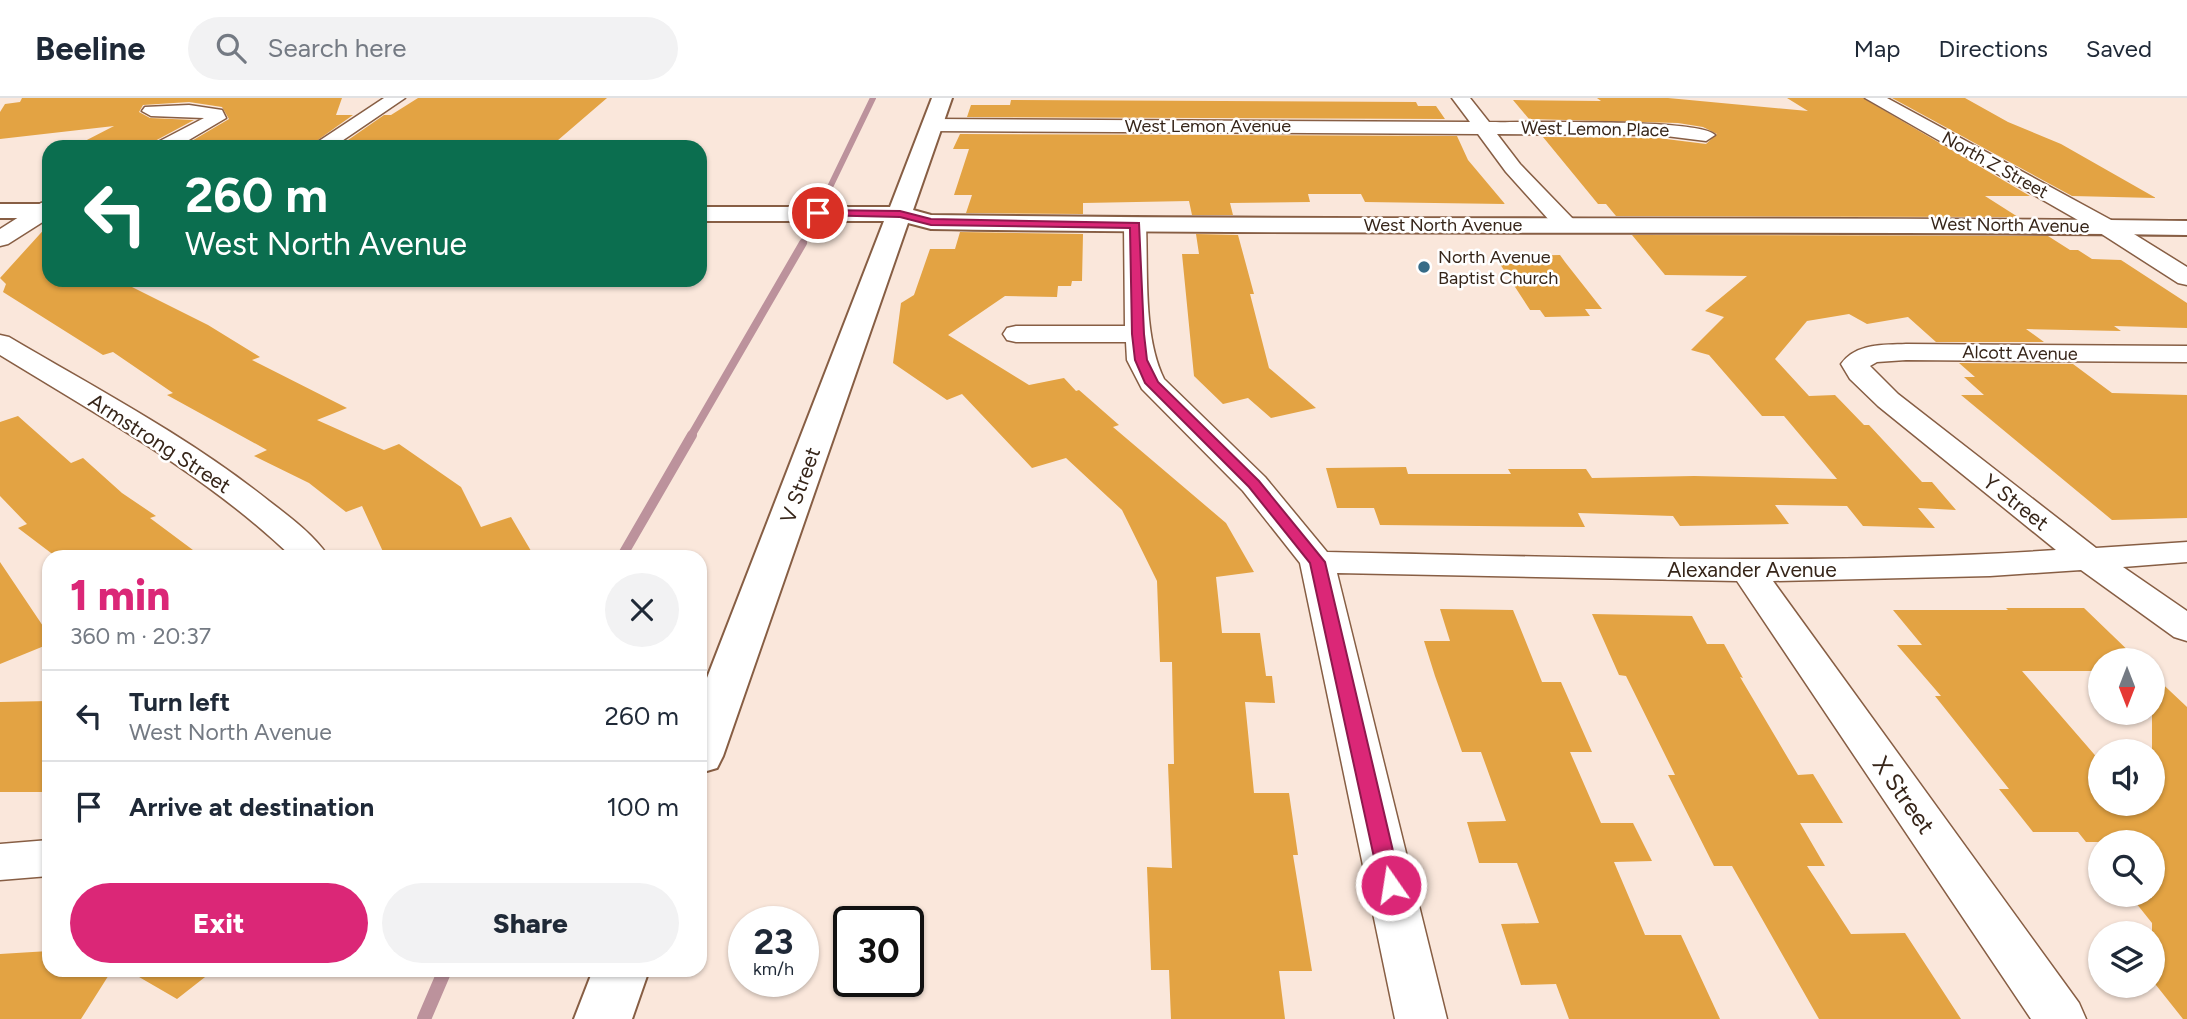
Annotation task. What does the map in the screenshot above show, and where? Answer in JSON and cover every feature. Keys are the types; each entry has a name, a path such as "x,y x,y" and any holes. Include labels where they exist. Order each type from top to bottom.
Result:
{"street":[{"path":"331,140 396,98"},
{"name":"V Street","path":"707,737 942,98"},
{"path":"1461,98 1513,168 1566,225"},
{"name":"North Z Street","path":"1874,98 2105,226 2187,278"},
{"path":"151,111 189,110 216,114 217,118 176,140"},
{"name":"West Lemon Avenue","path":"932,125 1484,127"},
{"name":"West Lemon Place","path":"1484,127 1658,129 1706,135"},
{"path":"0,211 42,210"},
{"path":"0,239 42,213"},
{"name":"West North Avenue","path":"707,214 900,214 931,222 1135,225 2187,228"},
{"path":"1135,225 1138,334 1141,360 1152,383 1254,484 1317,562 1421,1019"},
{"path":"1016,334 1138,334"},
{"name":"Armstrong Street","path":"0,343 210,473 267,514 305,550"},
{"name":"Alcott Avenue","path":"1855,364 1871,354 1906,352 2187,354"},
{"name":"Y Street","path":"1855,364 1860,373 1888,400 2086,557 2187,629"},
{"name":"Alexander Avenue","path":"1317,562 1748,571 1990,565 2187,552"},
{"name":"X Street","path":"1748,571 2060,1019"},
{"path":"0,862 42,859"},
{"path":"603,1019 618,977"}],"building":[{"path":"22,98 342,98 336,115 353,115 318,140 193,140 229,119 222,107 189,102 143,105 139,112 150,118 194,120 157,140 87,140 114,126 0,139 0,112 5,104 20,102"},
{"path":"418,98 607,98 558,140 348,140 384,115 391,115"},
{"path":"1597,98 1668,98 1808,111 1787,98 1863,98 2030,196 1985,196 2018,217 1616,216 1606,204 1598,204 1543,137 1658,138 1706,144 1717,134 1703,127 1678,123 1529,119 1513,100 1601,101"},
{"path":"1892,98 1965,98 2008,122 2061,144 2156,198 2072,196"},
{"path":"1011,100 1416,102 1418,106 1436,106 1445,119 967,117 971,105 1010,105"},
{"path":"960,134 1457,136 1468,160 1505,204 1365,202 1361,194 1308,194 1310,202 1230,203 1233,215 1192,215 1189,201 1083,203 1083,214 966,213 972,195 954,195 969,149 953,149"},
{"path":"42,232 42,287 132,287 208,325 260,357 252,360 347,408 317,420 384,450 399,444 461,487 481,527 511,517 530,550 382,550 362,506 346,512 309,483 254,456 267,450 167,395 173,393 113,352 103,355 3,292 6,284 0,278"},
{"path":"960,232 1083,234 1082,281 1072,281 1071,286 1058,286 1057,297 1005,296 948,335 1029,385 1064,378 1119,425 1113,427 1226,523 1254,572 1216,577 1222,633 1260,633 1266,676 1272,676 1275,703 1245,702 1254,793 1289,793 1298,855 1293,855 1312,971 1279,971 1285,1019 1171,1019 1169,970 1151,970 1147,867 1172,868 1168,764 1174,764 1172,662 1160,662 1157,581 1122,510 1066,458 1032,468 962,394 947,400 893,363 901,303 914,295 930,249 955,249"},
{"path":"1196,234 1238,235 1254,294 1250,294 1269,368 1316,408 1271,418 1248,398 1223,404 1194,376 1182,254 1199,254"},
{"path":"1632,235 2048,236 2070,250 2078,250 2092,259 2121,260 2187,303 2187,328 2114,326 2121,331 2026,329 2044,342 1936,342 1908,317 1867,324 1849,314 1807,321 1775,359 1809,396 1835,395 1864,425 1869,425 1922,482 1932,482 1956,510 1918,508 1935,528 1863,526 1847,506 1775,505 1789,524 1680,526 1673,516 1578,513 1585,527 1380,525 1374,508 1337,508 1326,468 1406,467 1408,474 1511,474 1508,469 1586,469 1592,478 1694,476 1837,479 1784,416 1762,416 1709,355 1691,350 1724,317 1705,311 1747,276 1665,275"},
{"path":"1560,255 1602,309 1585,309 1590,316 1545,317 1540,310 1530,310 1500,264 1515,264 1509,256"},
{"path":"1959,363 2073,364 2112,393 2187,395 2187,518 2112,520 1961,395 1984,395 1964,377 1975,377"},
{"path":"18,416 71,463 83,458 122,493 156,516 150,518 193,550 47,550 18,528 27,524 0,496 0,422"},
{"path":"0,562 42,625 42,647 0,664"},
{"path":"2006,608 2084,608 2126,648 2088,648 2088,671 2022,671 2088,747 2088,816 2165,816 2165,739 2152,739 2152,725 2165,725 2165,686 2187,707 2187,1019 2183,1019 2165,996 2165,921 2150,921 2139,907 2165,907 2165,830 2088,830 2088,842 2078,832 2033,832 1999,789 2009,789 1935,696 1941,696 1897,645 1922,645 1893,610 2008,610"},
{"path":"1440,609 1513,610 1542,682 1561,682 1592,752 1570,752 1601,823 1633,823 1652,861 1614,862 1645,935 1681,935 1720,1019 1569,1019 1556,984 1521,985 1501,924 1539,923 1517,863 1479,863 1467,822 1506,821 1481,752 1462,752 1424,641 1450,641"},
{"path":"1592,614 1692,616 1707,644 1724,644 1743,678 1740,677 1798,775 1813,774 1843,823 1800,823 1825,866 1807,866 1851,934 1905,933 1961,1019 1819,1019 1732,866 1714,866 1668,775 1675,775 1626,676 1619,675"},
{"path":"42,701 42,792 0,792 0,702"},
{"path":"42,951 42,977 108,977 81,1019 0,1019 0,954"},
{"path":"139,977 205,977 177,999"}],"waterway":[{"path":"803,243 873,98"},
{"path":"691,436 803,243"},
{"path":"625,550 692,435"},
{"path":"424,1019 442,977"}],"place":[{"name":"North Avenue Baptist Church","path":"1424,267"}],"route":[{"path":"818,213 900,214 931,222 1135,225 1138,334 1141,360 1152,383 1254,484 1317,562 1391,885"}]}
